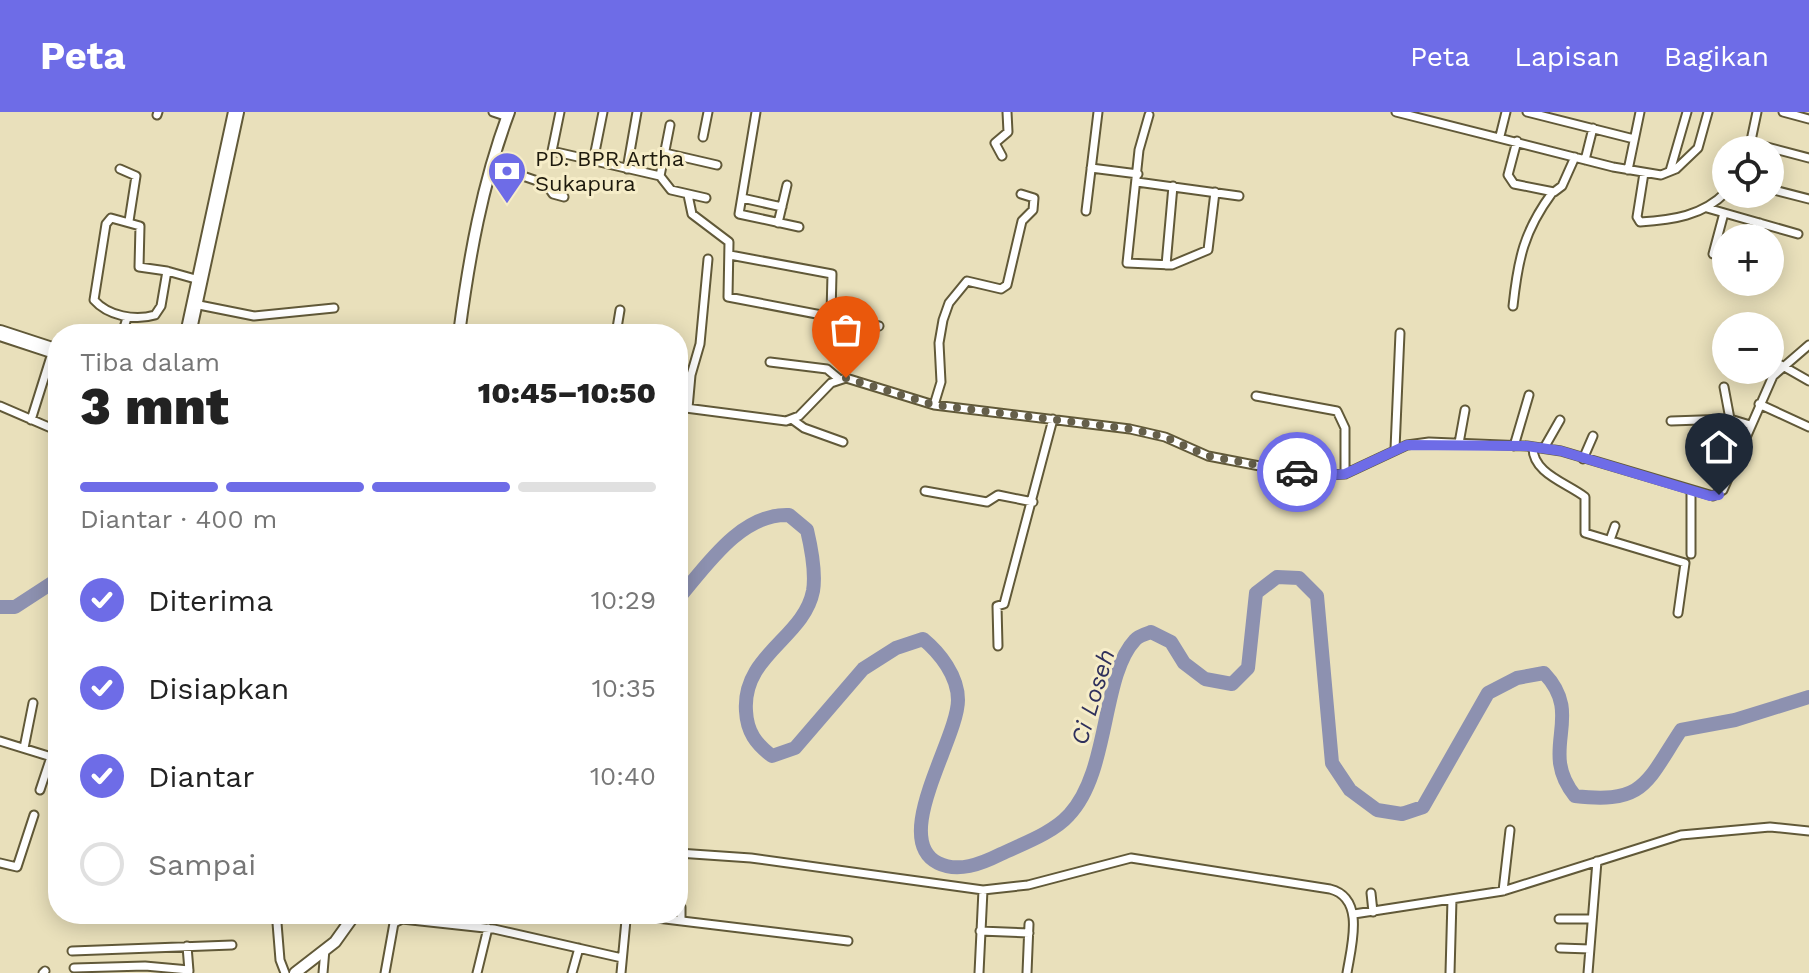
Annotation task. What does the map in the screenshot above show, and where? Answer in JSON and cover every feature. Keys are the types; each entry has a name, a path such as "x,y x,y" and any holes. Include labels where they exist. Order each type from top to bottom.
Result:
{"highway":[{"path":"190,324 236,112"},
{"path":"0,333 48,348"}],"street":[{"path":"460,324 469,253 491,165 508,114 493,112"},
{"path":"560,112 552,151 660,176 671,190 706,198"},
{"path":"593,162 603,112"},
{"path":"627,169 637,112"},
{"path":"703,137 708,112"},
{"path":"756,112 740,215 799,227"},
{"path":"1002,156 995,143 1008,132 1007,112"},
{"path":"1086,211 1098,112"},
{"path":"1396,112 1644,173 1670,171 1689,160 1698,148 1708,112"},
{"path":"1500,136 1506,112"},
{"path":"1527,112 1634,139"},
{"path":"1628,170 1640,112"},
{"path":"1670,171 1687,112"},
{"path":"1752,136 1757,112"},
{"path":"1783,112 1809,119"},
{"path":"1149,115 1139,150 1125,255 1129,264 1166,265 1208,250 1215,192"},
{"path":"660,176 670,125"},
{"path":"1585,160 1593,128"},
{"path":"1517,141 1509,181 1552,193"},
{"path":"665,153 717,165"},
{"path":"1784,153 1809,158"},
{"path":"1513,306 1521,247 1542,203 1562,186 1575,157"},
{"path":"491,165 546,184 553,194 564,197"},
{"path":"1091,168 1173,186 1239,196"},
{"path":"120,169 136,176 129,221"},
{"path":"1644,173 1637,217 1640,222 1670,220 1712,204"},
{"path":"778,223 787,185"},
{"path":"1166,265 1173,186"},
{"path":"1784,193 1809,199"},
{"path":"934,405 942,367 939,343 949,303 967,281 1001,289 1007,285 1022,221 1033,210 1034,198 1021,194"},
{"path":"688,195 692,214 728,240 728,297 831,314 879,326"},
{"path":"742,198 782,207"},
{"path":"1707,208 1798,234"},
{"path":"1721,224 1724,213"},
{"path":"167,271 158,312 149,317 127,318 101,308 93,295 107,220 129,221 140,226 137,265 167,271 199,280"},
{"path":"730,255 832,274 831,314"},
{"path":"708,259 700,344 691,375 688,408 775,422 793,420 839,379"},
{"path":"194,304 254,316 334,308"},
{"path":"618,324 620,310"},
{"path":"125,324 127,318"},
{"path":"1395,449 1400,333"},
{"path":"1784,363 1809,345"},
{"path":"770,362 827,369 839,379 852,379 948,408 1130,429 1165,437 1208,456 1311,476 1345,474 1395,449 1429,442 1459,443 1544,448 1710,496 1720,494 1770,384"},
{"path":"1784,367 1809,381"},
{"path":"31,420 48,373"},
{"path":"1724,387 1730,419"},
{"path":"1514,446 1529,395"},
{"path":"1256,396 1337,411 1345,432 1345,474"},
{"path":"1759,404 1809,427"},
{"path":"0,406 48,427"},
{"path":"1459,443 1465,410"},
{"path":"998,646 997,606 1004,604 1053,419"},
{"path":"1671,421 1730,419 1750,425"},
{"path":"793,420 804,428 843,442"},
{"path":"1544,448 1560,420"},
{"path":"1583,459 1593,436"},
{"path":"1533,447 1533,457 1540,468 1585,497 1585,533 1685,563 1678,613"},
{"path":"925,491 987,502 998,495 1033,502"},
{"path":"1691,491 1691,554"},
{"path":"1610,540 1615,526"},
{"path":"24,748 33,703"},
{"path":"0,741 48,756"},
{"path":"40,790 48,772"},
{"path":"14,878 34,815"},
{"path":"1354,914 1503,891 1681,835 1763,828 1809,831"},
{"path":"1503,891 1510,830"},
{"path":"688,854 763,859 983,890 1028,885 1131,858 1334,890 1349,901 1354,914 1347,973"},
{"path":"1588,973 1597,861"},
{"path":"0,863 17,867"},
{"path":"979,973 983,890"},
{"path":"1371,893 1373,912"},
{"path":"1450,973 1452,899"},
{"path":"1559,919 1592,919"},
{"path":"688,920 848,941"},
{"path":"277,924 280,960 285,973"},
{"path":"295,973 325,949 349,924"},
{"path":"385,973 396,924"},
{"path":"442,924 488,928 622,958"},
{"path":"621,973 627,924"},
{"path":"477,973 488,928"},
{"path":"980,931 1029,928 1027,973"},
{"path":"72,951 232,945"},
{"path":"74,968 145,966 189,971 187,946"},
{"path":"572,973 579,948"},
{"path":"1560,948 1590,949"},
{"path":"323,973 325,949"}],"waterway":[{"name":"Ci Loseh","path":"688,587 726,544 755,523 789,515 807,530 814,576 813,591 798,622 763,661 747,692 746,711 750,731 772,756 795,748 863,669 896,648 923,639 942,658 955,682 958,700 923,811 921,833 925,851 938,863 953,867 970,866 993,858 1046,833 1069,815 1092,775 1116,676 1124,656 1138,637 1151,632 1171,642 1184,663 1205,679 1232,684 1248,668 1256,593 1277,577 1299,578 1317,596 1332,763 1350,790 1377,810 1402,814 1423,807 1488,693 1517,678 1544,673 1556,689 1561,704 1560,763 1564,779 1575,796 1598,798 1616,797 1641,786 1660,764 1681,730 1735,720 1809,697"},
{"name":"Ci Loseh","path":"0,607 15,607 48,586"}],"way so far":[{"path":"846,378 934,405 988,415 1130,429 1165,437 1208,456 1297,472"}],"place":[{"name":"PD. BPR Artha Sukapura","path":"507,205"}],"route":[{"path":"1297,472 1311,476 1345,474 1375,457 1407,445 1429,442 1527,446 1561,451 1599,465 1710,496 1719,495"}]}
